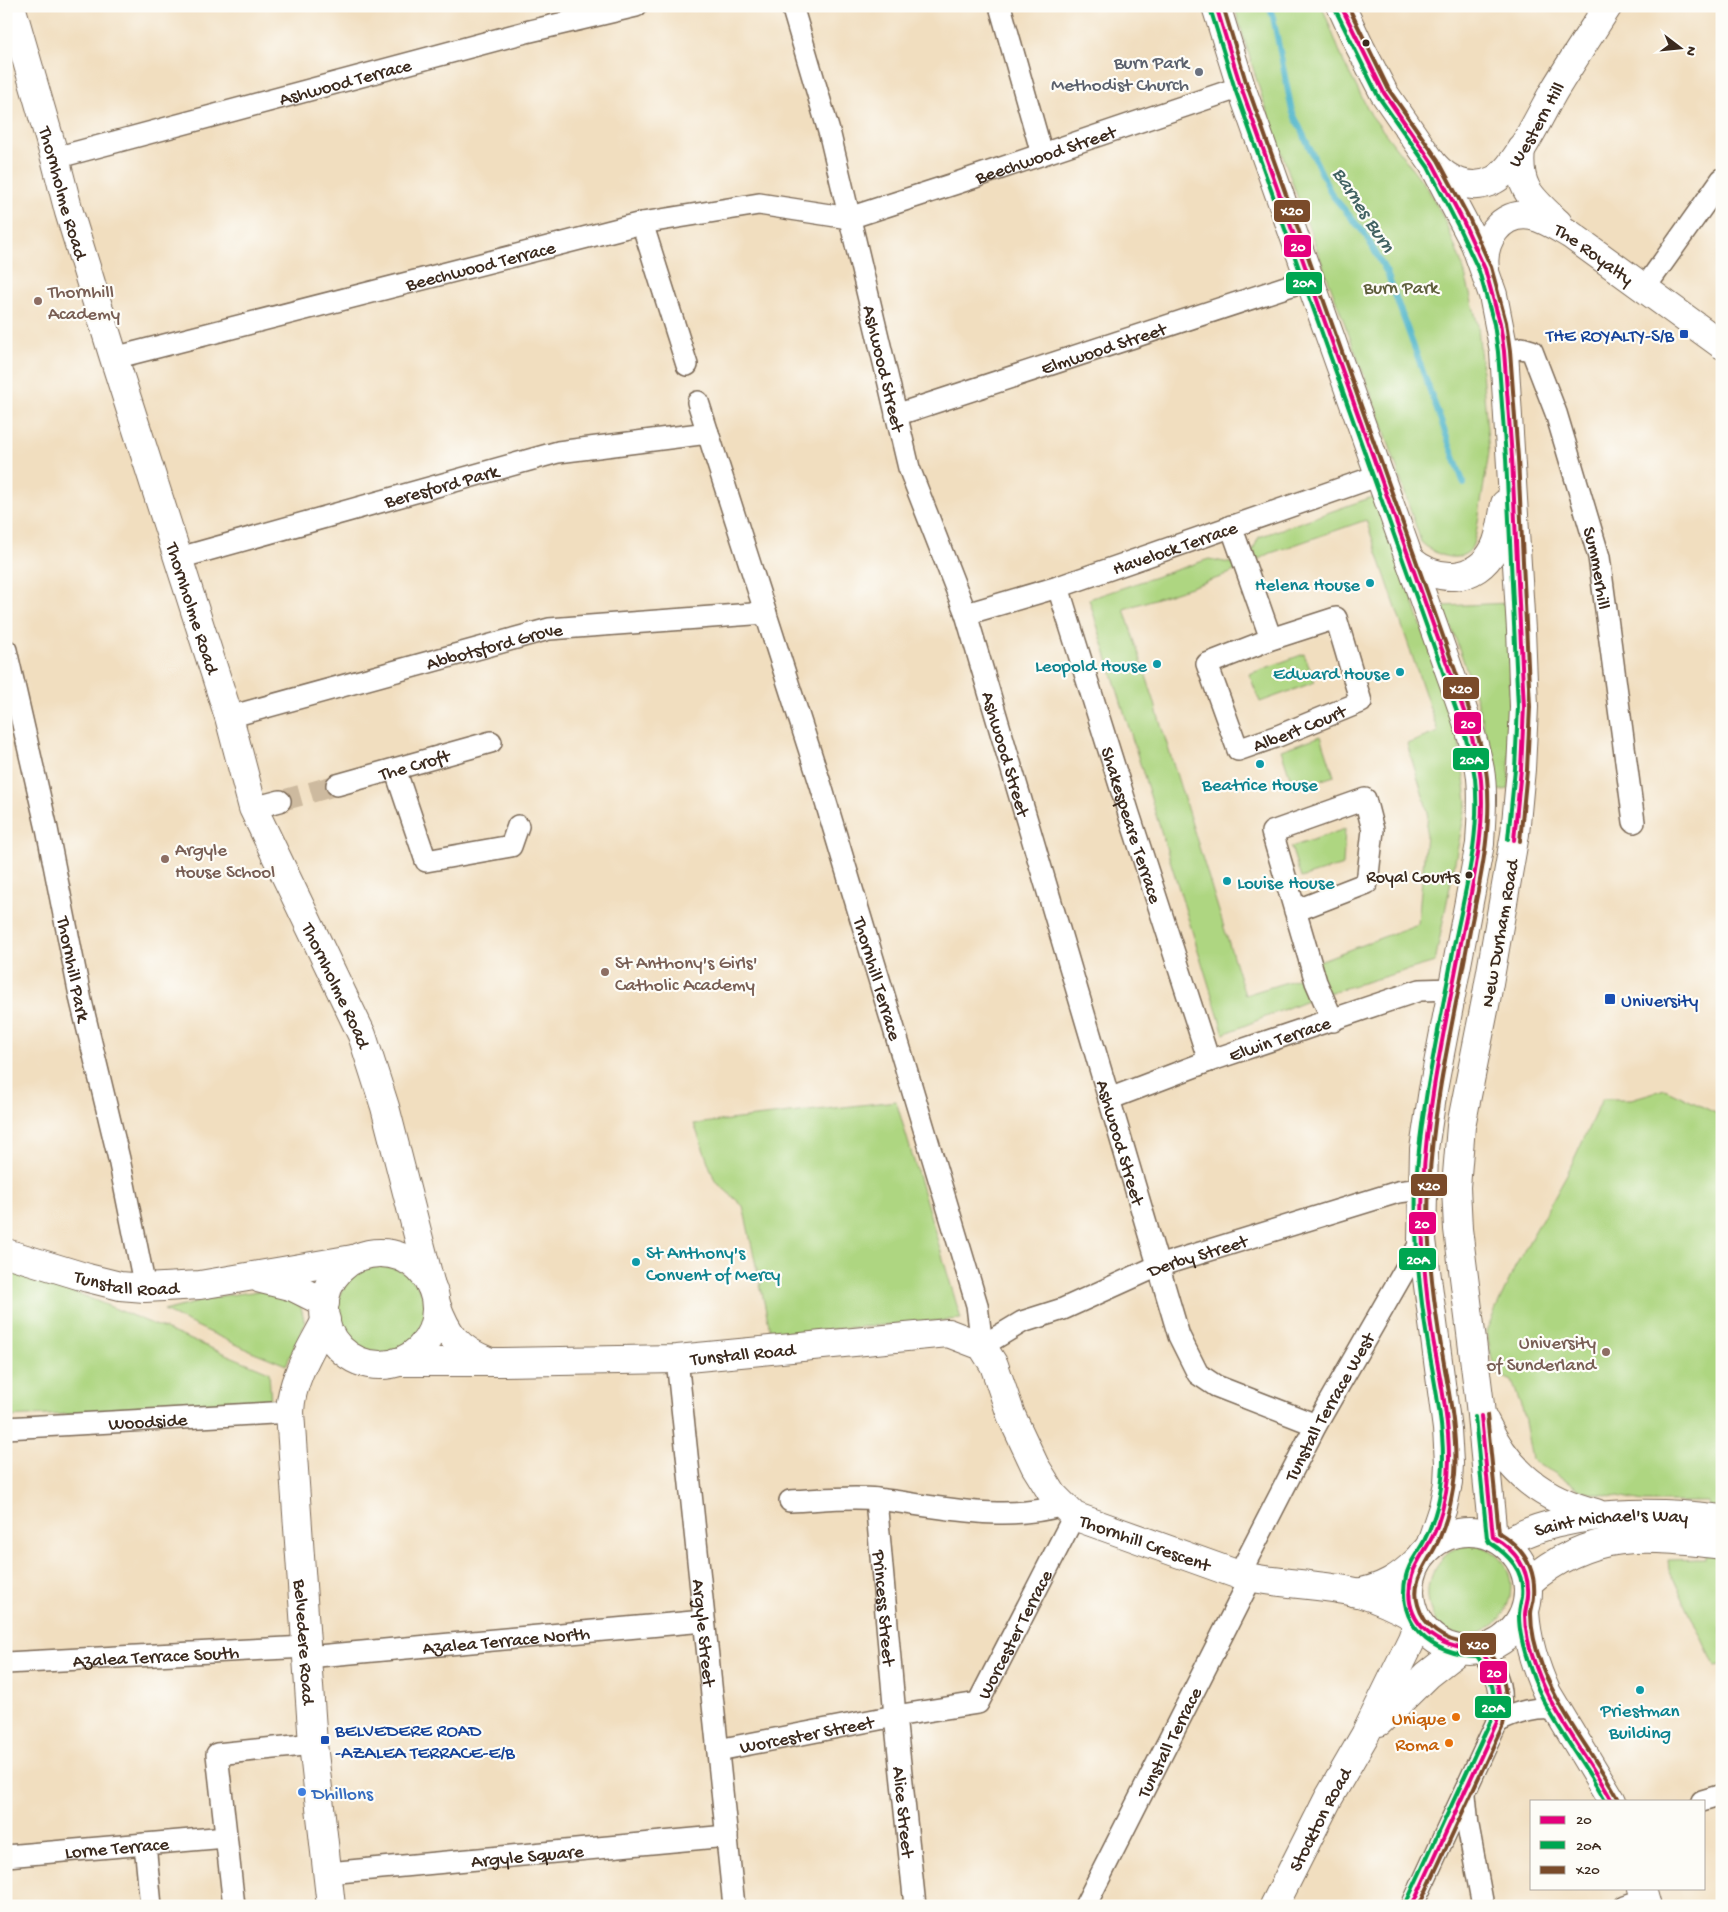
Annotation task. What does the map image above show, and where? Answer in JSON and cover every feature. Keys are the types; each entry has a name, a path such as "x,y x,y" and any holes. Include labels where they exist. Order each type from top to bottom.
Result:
{"main road":[{"name":"Thornholme Road","path":"12,6 69,212 229,717 253,808 362,1035 385,1107 434,1295"},
{"path":"1216,6 1241,87 1471,735 1480,770 1482,803 1480,844 1424,1149 1422,1189 1422,1240 1449,1463 1448,1483 1443,1507 1410,1583 1410,1595 1417,1620 1424,1630 1440,1643 1470,1650 1499,1643 1521,1621 1525,1612"},
{"name":"New Durham Road","path":"1341,6 1384,93 1433,164 1467,229 1485,269 1500,323 1504,350 1512,458 1524,707 1521,769 1515,834 1486,1000 1461,1126 1456,1187 1458,1229 1470,1334 1498,1540"},
{"name":"Western Hill","path":"1433,164 1448,178 1458,183 1478,185 1495,180 1510,164 1521,148 1556,88 1608,6"},
{"path":"1521,148 1521,176 1525,187 1534,201 1571,235"},
{"name":"The Royalty","path":"1485,269 1484,251 1487,242 1496,229 1510,219 1520,216 1533,216 1571,235 1722,345"},
{"path":"1410,560 1425,571 1449,577 1471,571 1488,558 1496,545 1501,528 1512,458"},
{"name":"Thornholme Road","path":"362,1256 389,1243 399,1231 405,1217 407,1195"},
{"name":"Tunstall Road","path":"6,1253 88,1278 120,1286 145,1288 200,1284 251,1277 362,1256"},
{"path":"297,1378 309,1368 333,1358 356,1359 376,1364 397,1362 419,1349 427,1340 436,1316 434,1295 420,1269 412,1262 392,1254 362,1256 339,1270 329,1286 325,1312 333,1339 347,1354 356,1359"},
{"name":"Tunstall Road","path":"251,1277 292,1287 325,1312"},
{"name":"Tunstall Road","path":"434,1295 448,1333 463,1348 475,1356 502,1362"},
{"name":"Belvedere Road","path":"325,1312 297,1378 292,1394 290,1412 313,1744 331,1906"},
{"name":"Tunstall Road","path":"397,1362 677,1360 948,1333 982,1346"},
{"name":"Thornhill Crescent","path":"982,1346 994,1366 1011,1415 1035,1466 1053,1495 1068,1510 1250,1578"},
{"path":"1480,1405 1493,1439 1514,1468 1528,1481 1559,1501 1604,1516"},
{"name":"Saint Michael's Way","path":"1498,1540 1578,1518 1643,1514 1693,1515 1722,1519"},
{"path":"1348,1591 1378,1588 1391,1582 1406,1572 1424,1553 1450,1535 1472,1532 1498,1540 1520,1558 1528,1583 1525,1612 1526,1629 1534,1662 1547,1693 1611,1800"},
{"name":"Saint Michael's Way","path":"1528,1583 1554,1562 1572,1552 1591,1545 1611,1541 1650,1539 1722,1545"},
{"path":"1250,1578 1348,1591 1385,1602 1417,1620"},
{"name":"Stockton Road","path":"1274,1906 1336,1784 1365,1735 1412,1638 1417,1620"},
{"name":"Stockton Road","path":"1365,1735 1427,1675 1470,1650"}],"street":[{"name":"Ashwood Terrace","path":"55,158 526,32 636,6"},
{"name":"Ashwood Street","path":"792,6 830,135 909,468 966,614 1179,1336 1198,1374 1216,1386 1232,1394 1316,1425"},
{"path":"1000,6 1042,154"},
{"name":"Beechwood Street","path":"849,218 1241,87"},
{"path":"1644,289 1722,179"},
{"name":"Beechwood Terrace","path":"114,358 642,223 760,204 849,218"},
{"path":"642,223 687,365"},
{"name":"Elmwood Street","path":"896,414 1310,279"},
{"name":"Summerhill","path":"1504,350 1522,348 1532,351 1556,413 1599,557 1634,822"},
{"name":"Thornhill Terrace","path":"698,402 821,786 977,1304 982,1346"},
{"name":"Beresford Park","path":"179,558 558,452 708,433"},
{"name":"Havelock Terrace","path":"966,614 1058,587 1380,475"},
{"path":"1231,526 1271,639"},
{"name":"Shakespeare Terrace","path":"1058,587 1209,1061"},
{"name":"Abbotsford Grove","path":"229,717 549,629 766,613"},
{"name":"Albert Court","path":"1336,618 1361,702 1238,750 1207,664 1271,639 1336,618"},
{"name":"Thornhill Park","path":"6,650 47,829 81,1001 119,1159 145,1288"},
{"name":"The Croft","path":"337,785 490,742"},
{"path":"395,769 426,861 511,846 518,826"},
{"path":"1295,911 1367,883 1373,830 1365,799 1272,832 1295,911 1316,982 1333,1021"},
{"path":"253,808 280,801"},
{"name":"Elwin Terrace","path":"1109,1099 1209,1061 1333,1021 1420,990 1453,989"},
{"name":"Derby Street","path":"982,1346 1022,1322 1064,1309 1158,1266 1398,1192 1422,1189"},
{"name":"Tunstall Terrace West","path":"1250,1578 1316,1425 1422,1240"},
{"name":"Argyle Street","path":"677,1360 734,1906"},
{"name":"Woodside","path":"6,1428 290,1412"},
{"path":"790,1501 848,1498 876,1499 977,1512 1068,1510"},
{"name":"Princess Street","path":"876,1499 894,1716"},
{"name":"Worcester Terrace","path":"894,1716 978,1703 1068,1510"},
{"name":"Tunstall Terrace","path":"1085,1906 1250,1578"},
{"name":"Azalea Terrace North","path":"307,1652 704,1622"},
{"path":"1412,1906 1497,1722 1502,1700 1494,1667 1470,1650"},
{"name":"Azalea Terrace South","path":"6,1663 307,1652"},
{"path":"1497,1722 1527,1710 1558,1709"},
{"name":"Worcester Street","path":"718,1750 894,1716"},
{"name":"Alice Street","path":"894,1716 915,1906"},
{"path":"234,1906 217,1754 313,1744"},
{"path":"1465,1794 1468,1826 1483,1906"},
{"path":"1705,1800 1722,1795"},
{"name":"Argyle Square","path":"328,1873 727,1836"},
{"name":"Lorne Terrace","path":"6,1856 226,1837"},
{"path":"145,1844 151,1906"}],"green space":[{"name":"Burn Park","path":"1234,6 1322,6 1344,63 1371,115 1428,189 1445,221 1464,270 1478,326 1489,452 1476,534 1471,548 1462,555 1456,557 1443,556 1421,542 1382,423 1262,97"},
{"path":"1378,495 1459,740 1467,801 1435,962 1321,995 1311,964 1418,924 1428,812 1407,744 1438,732 1366,520 1271,553 1245,566 1259,537"},
{"path":"1209,559 1245,566 1224,576 1124,609 1245,995 1300,978 1307,1000 1224,1034 1089,599"},
{"path":"1510,603 1509,789 1495,791 1488,747 1478,707 1462,656 1443,606"},
{"path":"1304,654 1315,682 1260,702 1249,674"},
{"path":"1321,736 1334,776 1294,789 1281,750"},
{"path":"1345,829 1343,865 1301,878 1291,847"},
{"path":"1665,1089 1722,1116 1722,1665 1714,1666 1669,1569 1668,1560 1706,1559 1709,1502 1643,1502 1580,1490 1532,1460 1523,1411 1512,1381 1495,1373 1486,1331 1516,1265 1567,1174 1602,1099 1631,1099"},
{"path":"896,1101 961,1319 771,1334 743,1206 715,1181 694,1124"},
{"path":"381,1266 398,1270 412,1279 421,1293 425,1310 421,1327 412,1341 398,1350 381,1354 364,1350 350,1341 341,1327 337,1310 341,1293 350,1279 364,1270"},
{"path":"6,1271 82,1295 269,1372 271,1405 6,1417"},
{"path":"260,1291 283,1292 301,1307 305,1324 286,1365 164,1311 221,1296"},
{"path":"1468,1545 1483,1547 1498,1556 1508,1570 1511,1585 1509,1601 1502,1616 1491,1627 1476,1634 1458,1634 1446,1630 1436,1621 1429,1603 1429,1583 1436,1565 1442,1558 1450,1551"}],"waterway":[{"name":"Barnes Burn","path":"1269,6 1273,17 1292,111 1332,195 1365,234 1387,273 1464,484"}],"tunnel":[{"path":"280,801 337,785"}],"transit line":[{"name":"20","path":"1216,6 1241,87 1466,717 1477,756 1481,780 1480,842 1443,1033 1429,1124 1423,1185 1422,1224 1426,1282 1433,1339 1446,1413 1449,1443 1448,1475 1440,1518 1431,1539 1414,1569 1409,1592 1411,1607 1416,1619 1436,1639 1464,1649 1480,1650 1491,1667 1498,1684 1499,1712 1497,1722 1412,1906"},
{"name":"X20","path":"1223,6 1247,85 1471,715 1483,754 1487,778 1488,819 1484,860 1439,1094 1431,1156 1428,1206 1430,1264 1437,1321 1449,1390 1455,1441 1455,1474 1445,1522 1440,1537 1419,1578 1416,1595 1421,1613 1436,1631 1458,1642 1485,1646 1492,1655 1501,1674 1506,1693 1506,1703 1503,1725 1419,1906"},
{"name":"20","path":"1341,6 1384,93 1433,164 1463,221 1485,269 1500,323 1504,351 1512,458 1524,707 1521,769 1514,840"},
{"name":"X20","path":"1348,6 1389,90 1438,160 1469,218 1491,267 1506,322 1518,458 1530,707 1527,770 1520,841"},
{"name":"20A","path":"1210,8 1235,89 1460,720 1469,748 1475,778 1476,820 1471,862 1427,1094 1418,1154 1416,1184 1418,1264 1425,1324 1442,1429 1442,1479 1432,1521 1424,1541 1407,1571 1404,1593 1406,1609 1420,1634 1445,1650 1461,1655 1477,1656 1490,1679 1494,1703 1491,1720 1406,1903"},
{"name":"20A","path":"1335,9 1378,96 1428,167 1457,224 1479,271 1494,324 1506,458 1518,707 1515,769 1508,839"},
{"name":"X20","path":"1487,1415 1499,1533 1521,1552 1533,1576 1532,1627 1540,1660 1558,1701 1618,1798"},
{"name":"20","path":"1481,1416 1493,1537 1514,1554 1524,1569 1528,1586 1525,1621 1534,1661 1543,1685 1561,1719 1611,1800"},
{"name":"20A","path":"1475,1417 1487,1538 1489,1542 1509,1558 1521,1579 1522,1597 1519,1623 1528,1662 1545,1703 1604,1800"}],"place":[{"name":"Burn Park Methodist Church","path":"1199,72"},
{"name":"Thornhill Academy","path":"38,301"},
{"name":"THE ROYALTY-S/B","path":"1684,334"},
{"name":"Helena House","path":"1370,583"},
{"name":"Leopold House","path":"1157,664"},
{"name":"Edward House","path":"1400,672"},
{"name":"Beatrice House","path":"1260,764"},
{"name":"Argyle House School","path":"165,859"},
{"name":"Royal Courts","path":"1469,875"},
{"name":"Louise House","path":"1227,881"},
{"name":"St Anthony's Girls' Catholic Academy","path":"605,972"},
{"name":"University","path":"1610,999"},
{"name":"St Anthony's Convent of Mercy","path":"636,1262"},
{"name":"University of Sunderland","path":"1606,1352"},
{"name":"Priestman Building","path":"1640,1690"},
{"name":"Unique","path":"1456,1717"},
{"name":"BELVEDERE ROAD -AZALEA TERRACE-E/B","path":"325,1740"},
{"name":"Roma","path":"1449,1743"},
{"name":"Dhillons","path":"302,1792"}]}
